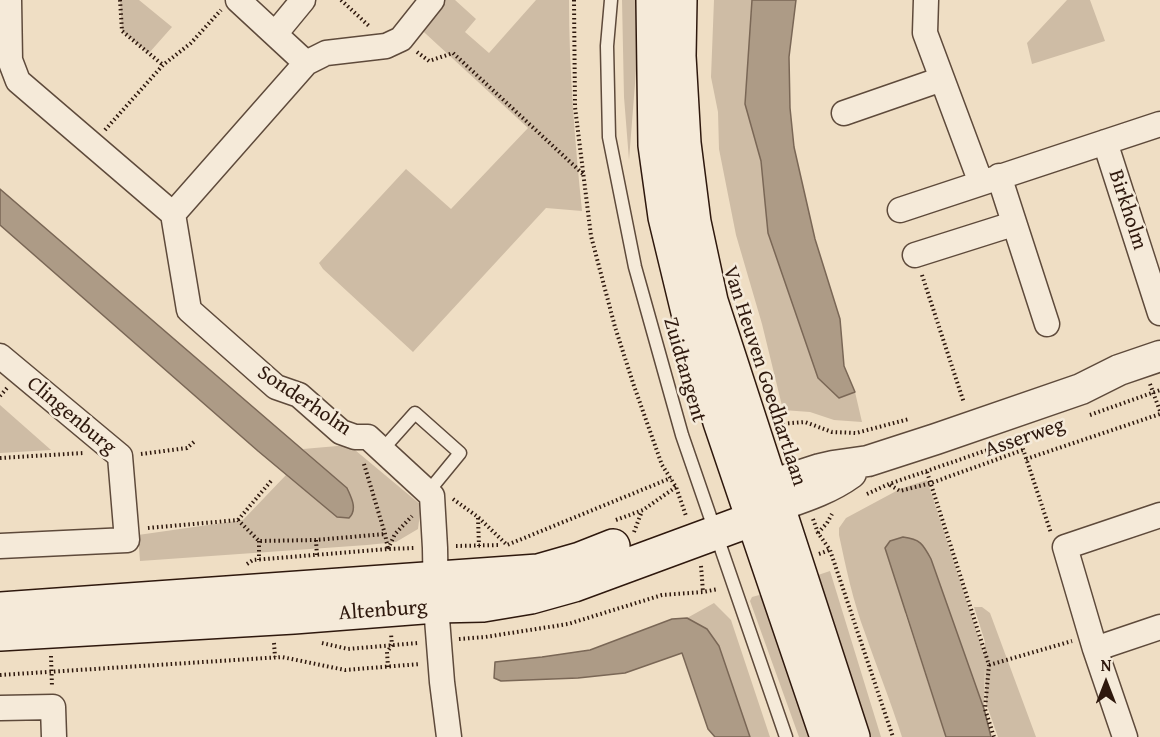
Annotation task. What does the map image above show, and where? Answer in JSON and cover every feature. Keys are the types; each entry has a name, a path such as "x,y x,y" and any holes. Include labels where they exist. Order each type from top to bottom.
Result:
{"main road":[{"name":"Van Heuven Goedhartlaan","path":"653,0 655,145 665,217 694,337 720,422 771,501 796,562 853,737"},
{"name":"Van Heuven Goedhartlaan","path":"680,0 679,56 683,132 694,222 711,300 771,501 827,737"},
{"name":"Altenburg","path":"436,593 483,605 531,597 574,585 711,523 771,501"},
{"name":"Altenburg","path":"0,609 436,593 538,571 580,559 630,540 711,523"},
{"name":"Altenburg","path":"0,634 282,618 390,596"}],"street":[{"path":"9,0 10,60 18,81 173,214 306,63 326,53 386,46 395,41 432,0"},
{"path":"275,34 303,0"},
{"path":"926,0 925,33 942,79 1013,224 1047,324"},
{"path":"230,4 275,34 306,63"},
{"path":"844,113 942,79"},
{"name":"Birkholm","path":"900,210 1160,124"},
{"name":"Birkholm","path":"1105,142 1160,313"},
{"name":"Sonderholm","path":"173,214 189,310 276,387 299,395 341,432 356,437 368,437 428,492"},
{"path":"915,255 1013,224"},
{"name":"Clingenburg","path":"0,356 120,456 126,530"},
{"name":"Asserweg","path":"1084,403 1119,370 1160,356"},
{"name":"Asserweg","path":"771,501 826,467 868,461 1084,403 1124,385 1156,384"},
{"path":"428,492 432,496 440,652 449,737"},
{"path":"1125,737 1093,642 1065,547 1160,514"},
{"path":"0,546 127,540 126,530"},
{"path":"1093,642 1160,627"},
{"path":"0,708 53,707 54,737"}],"lane":[{"name":"Zuidtangent","path":"611,0 607,46 609,137 635,267 676,415 786,737"},
{"path":"382,450 415,413 460,453 428,492"}],"path":[{"path":"120,0 122,31 163,65"},
{"path":"341,0 395,41 429,61 453,53 583,175"},
{"path":"574,0 575,107 591,236 615,327 662,465"},
{"path":"93,144 163,65 191,43 230,4"},
{"path":"915,255 964,403"},
{"path":"1026,459 1160,413 1156,384"},
{"name":"Asserweg","path":"1084,403 1156,384 1160,390"},
{"name":"Van Heuven Goedhartlaan","path":"781,432 778,424 805,422 832,432 856,433 918,417"},
{"name":"Asserweg","path":"867,494 889,484 1064,424"},
{"path":"356,437 388,549 392,645 387,652 388,667"},
{"path":"1020,440 1056,545 1065,547"},
{"name":"Asserweg","path":"889,484 900,491 931,483 1023,450"},
{"path":"927,472 989,665 985,710 994,737"},
{"path":"507,545 671,478"},
{"path":"126,530 238,520 271,481"},
{"path":"630,540 643,510 676,487"},
{"name":"Van Heuven Goedhartlaan","path":"771,501 818,532 830,550 893,737"},
{"path":"818,532 838,509"},
{"path":"238,520 259,541 259,566"},
{"path":"259,541 316,540 385,534"},
{"path":"316,540 317,563"},
{"path":"796,562 830,550"},
{"name":"Altenburg","path":"0,675 275,657 345,670 388,667 485,637 568,624 662,595 716,590 732,584"},
{"path":"274,639 275,657"},
{"name":"Altenburg","path":"316,642 348,648 392,645 440,652"},
{"path":"989,665 1093,642"},
{"path":"50,652 51,672"}],"shaded area":[{"path":"120,0 139,0 172,27 149,53 122,31"},
{"path":"431,0 455,0 476,19 465,32 489,53 536,0 569,0 573,106 582,211 546,208 413,352 319,263 406,169 451,209 528,128 413,22"},
{"path":"622,0 639,0 639,33 629,160 624,97"},
{"path":"714,0 752,0 745,104 761,161 768,233 801,326 839,398 855,392 862,422 834,420 810,412 783,410 762,324 736,235 719,149 718,112 711,77"},
{"path":"752,0 796,0 789,57 790,108 794,147 815,239 840,319 844,366 855,392 839,398 818,378 768,233 761,161 745,104"},
{"path":"1067,0 1090,0 1105,41 1032,64 1027,43"},
{"path":"0,189 347,488 353,507 349,518 337,517 258,451 0,225"},
{"path":"0,405 51,450 0,453"},
{"path":"349,445 421,505 418,529 396,542 140,561 138,535 243,520 286,475 337,517 347,488 303,449"},
{"path":"927,480 984,654 985,642 974,607 982,607 990,613 1036,737 998,737 986,703 985,666 984,709 931,559 905,613 946,737 902,737 857,609 844,560 839,528 846,518 900,489"},
{"path":"903,537 920,543 931,559 984,709 991,737 946,737 885,548 890,541"},
{"path":"830,571 881,737 866,737 818,575"},
{"path":"763,594 820,737 799,737 750,601 752,597"},
{"path":"714,603 731,620 770,737 750,737 719,646 707,629 687,618"},
{"path":"687,618 707,629 719,646 750,737 715,737 708,729 682,653 625,673 578,678 501,681 494,678 495,662 590,650 672,619"}]}
